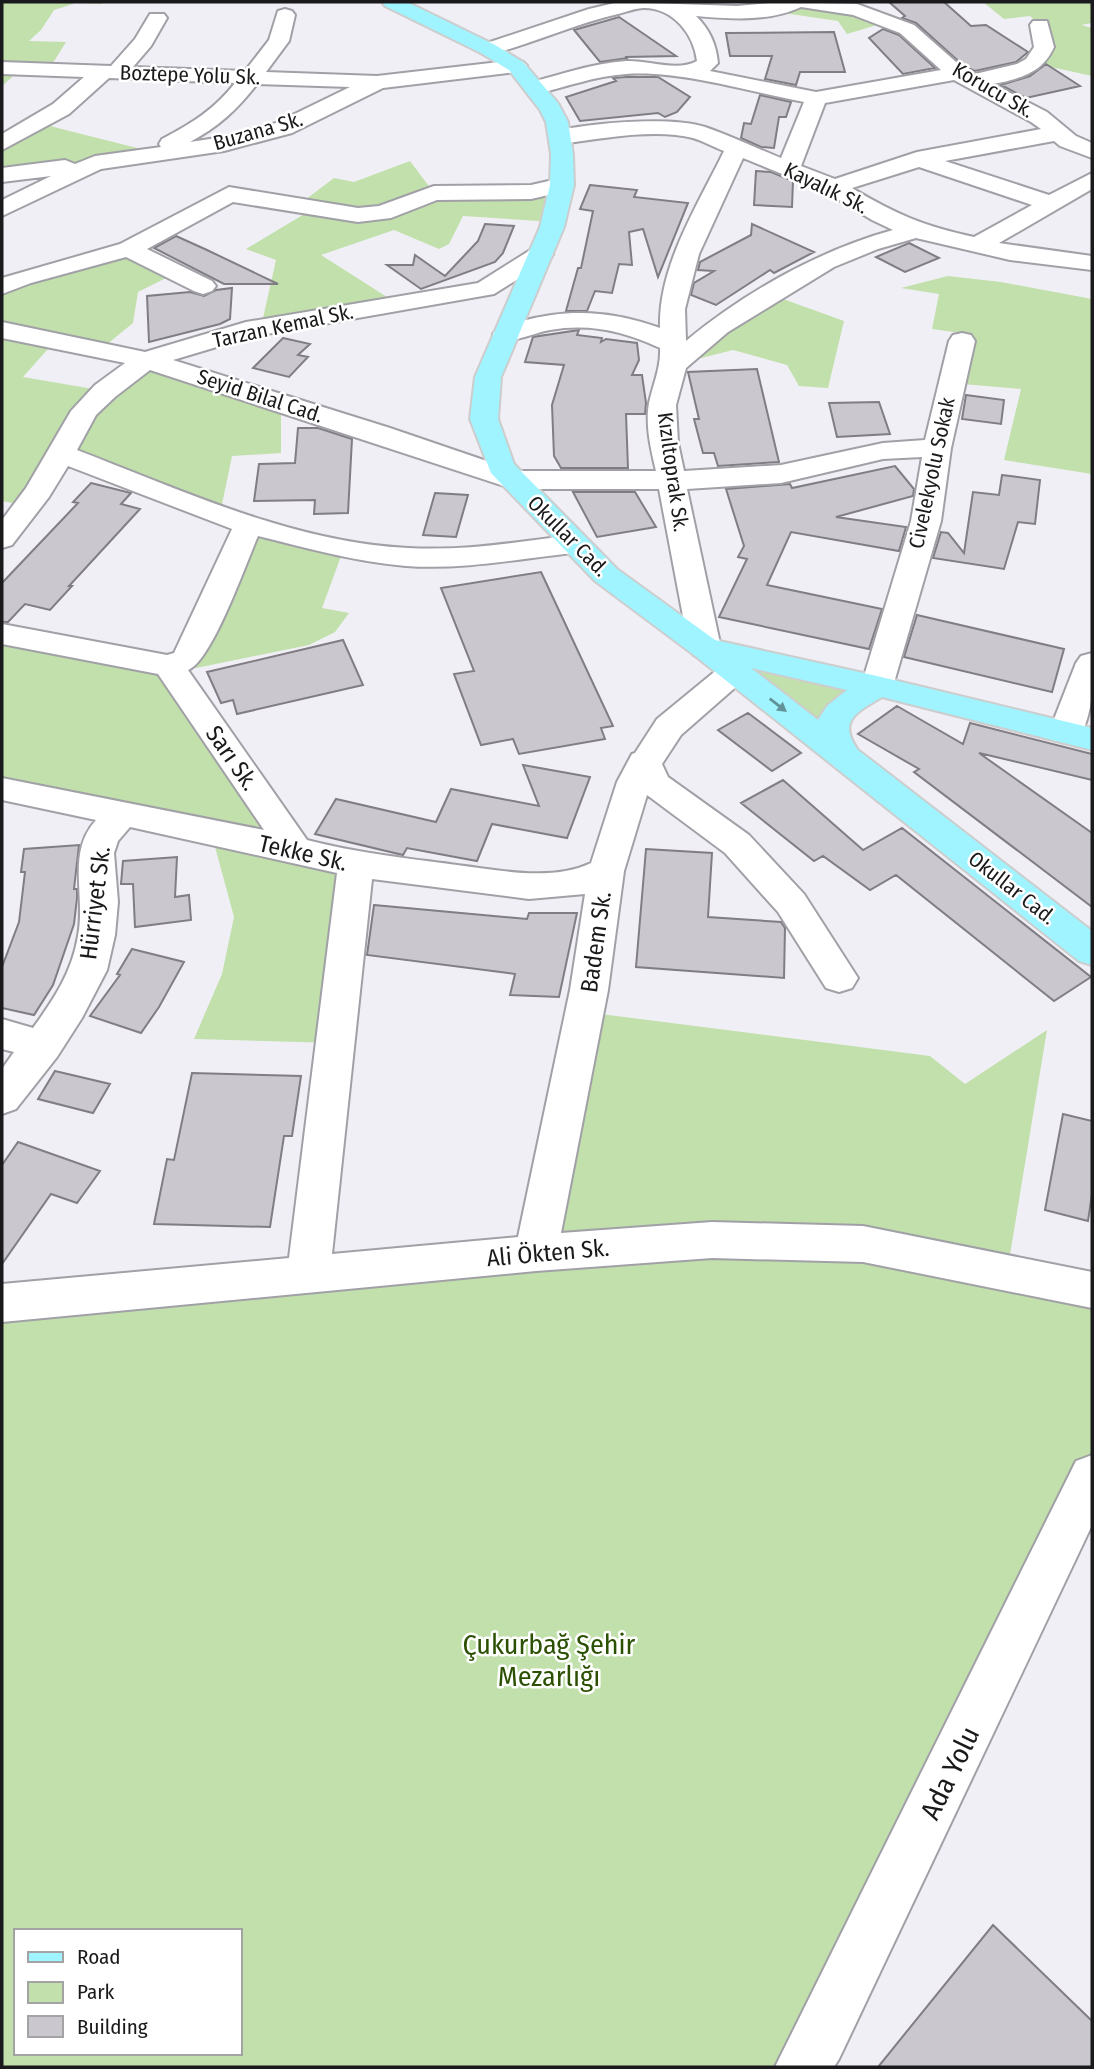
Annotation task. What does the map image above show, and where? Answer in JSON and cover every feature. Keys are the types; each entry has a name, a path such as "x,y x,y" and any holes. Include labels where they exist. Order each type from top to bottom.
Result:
{"main road":[{"name":"Okullar Cad.","path":"392,2 488,49 516,66 551,108 560,137 562,185 552,227 488,377 484,419 500,467 606,575 735,671 1092,951"},
{"path":"705,648 1079,735"},
{"path":"845,757 832,736 834,720 850,702 877,686"}],"street":[{"path":"488,49 596,13 645,2 674,9 769,10 787,7 795,2"},
{"name":"Korucu Sk.","path":"806,2 866,6 907,29 964,77 1039,117 1068,141 1092,151"},
{"path":"536,88 607,70 637,67 683,72 698,70 708,63 707,52 696,26 674,9"},
{"path":"134,157 172,143 208,123 232,102 279,41 285,15"},
{"path":"2,143 61,109 109,73 144,42 157,18"},
{"path":"683,72 727,100 816,98 1010,73 1033,63 1040,56 1045,45 1040,26"},
{"name":"Buzana Sk.","path":"2,209 95,163 224,144 284,128 378,82 516,66"},
{"name":"Boztepe Yolu Sk.","path":"2,68 378,82"},
{"path":"788,169 816,98"},
{"path":"697,132 716,123 727,100"},
{"name":"Kayalık Sk.","path":"560,137 643,128 697,132 834,187 880,215 916,231 977,246 1050,259 1092,263"},
{"path":"834,187 917,159 961,148 1061,133"},
{"path":"674,354 672,309 687,254 737,147"},
{"path":"917,159 1053,204"},
{"path":"2,175 95,163"},
{"path":"977,246 1092,180"},
{"path":"2,287 22,278 129,249 229,194 358,215 383,213 415,198 434,193 531,192 562,185"},
{"path":"674,354 825,262 869,244 916,231"},
{"path":"129,249 203,286"},
{"name":"Tarzan Kemal Sk.","path":"2,539 14,503 62,454 68,437 85,411 105,391 146,360 246,330 485,289 541,254"},
{"path":"506,334 542,322 580,318 616,322 648,330 674,354"},
{"name":"Seyid Bilal Cad.","path":"2,330 146,360 513,480"},
{"name":"Civelekyolu Sokak","path":"877,686 926,522 937,448 962,341"},
{"name":"Kızıltoprak Sk.","path":"674,354 662,405 664,443 705,648"},
{"path":"513,480 707,481 781,474 883,451 937,448"},
{"path":"62,454 248,525 344,548 405,557 455,558 573,544"},
{"path":"2,634 169,666 185,660 195,646 248,525"},
{"path":"1079,735 1092,663"},
{"name":"Sarı Sk.","path":"169,666 295,849"},
{"name":"Badem Sk.","path":"536,1253 589,990 606,871 634,782 644,762 669,727 735,671"},
{"path":"644,762 655,784 737,844 791,903 839,978"},
{"name":"Tekke Sk.","path":"2,789 295,849 356,865 529,886 583,883 606,871"},
{"name":"Hürriyet Sk.","path":"2,1098 69,1008 88,970 97,935 100,902 96,853 102,836 122,814"},
{"path":"308,1275 356,865"},
{"path":"2,1034 43,1046"},
{"name":"Ali Ökten Sk.","path":"2,1303 536,1253 712,1240 863,1244 1092,1290"},
{"name":"Ada Yolu","path":"803,2067 918,1840 1092,1476"}],"green space":[{"path":"2,2 101,2 102,4 76,3 54,10 41,30 29,41 66,42 48,71 20,70 2,86"},
{"path":"795,2 857,10 890,21 847,34 838,21 770,11"},
{"path":"983,2 1092,2 1092,23 1081,25 1092,28 1092,76 1033,63 1040,25 1030,16 1004,19"},
{"path":"38,123 149,151 133,157 2,175 2,143"},
{"path":"410,161 434,193 562,185 554,222 463,216 449,244 439,249 394,230 321,255 398,304 261,327 276,260 246,249 311,210 297,206 334,178 354,182"},
{"path":"129,249 176,273 138,292 133,323 100,350 55,341 23,377 105,391 146,360 281,402 281,453 232,456 220,514 62,454 27,506 2,501 2,287 22,278"},
{"path":"948,276 1001,282 1092,299 1092,474 1004,460 1021,389 951,383 962,341 968,334 932,329 939,294 901,288"},
{"path":"772,295 844,321 828,388 799,386 787,365 733,350 674,365"},
{"path":"248,525 344,548 322,608 349,613 335,632 309,645 196,668 185,660"},
{"path":"2,634 169,666 295,849 356,865 335,1043 194,1039 222,974 234,917 211,832 2,789"},
{"path":"705,648 877,686 832,736"},
{"name":"Çukurbağ Şehir Mezarlığı","path":"585,1012 930,1056 965,1084 1047,1030 1007,1273 1092,1290 1092,1476 803,2067 2,2067 2,1303 536,1253"}],"building":[{"path":"889,2 944,2 971,26 986,25 1028,52 1016,62 975,71 965,67 916,23 902,18 905,16"},
{"path":"619,17 676,56 625,57 628,58 600,62 574,30"},
{"path":"883,29 899,35 935,68 903,74 869,38"},
{"path":"834,32 845,72 800,72 796,85 765,79 772,56 730,56 726,33"},
{"path":"1046,64 1080,86 1026,98 1001,85 1030,76"},
{"path":"658,77 690,97 677,112 665,117 658,113 580,121 566,97 616,81 613,78"},
{"path":"760,95 791,102 786,117 779,117 774,148 761,147 741,138 744,123 751,124"},
{"path":"756,171 771,172 793,181 792,207 754,205"},
{"path":"590,185 637,190 634,197 688,203 658,277 643,229 629,232 632,265 619,264 612,293 595,291 587,311 566,311 578,268 581,268 593,211 580,209"},
{"path":"485,224 514,226 503,253 495,262 421,289 387,265 413,265 415,255 445,276 478,241"},
{"path":"752,224 814,252 774,273 770,270 716,305 691,295 694,283 714,271 698,270 700,262 751,235"},
{"path":"176,236 278,284 224,284 154,248"},
{"path":"909,243 939,258 905,272 876,257"},
{"path":"232,288 230,319 149,342 147,296 190,292 204,296 216,290"},
{"path":"579,330 577,335 602,338 601,342 606,339 637,343 639,360 632,375 642,375 646,403 645,414 626,414 628,468 561,468 554,456 552,405 564,365 525,362 533,337"},
{"path":"283,338 310,344 298,355 308,357 289,377 253,368"},
{"path":"757,369 779,462 718,466 714,453 703,453 694,419 699,419 688,372"},
{"path":"966,395 1004,400 1001,424 962,419"},
{"path":"879,402 890,434 837,437 829,403"},
{"path":"298,428 318,428 352,439 348,513 314,514 315,500 254,501 259,464 295,463"},
{"path":"895,466 914,489 913,496 836,517 906,527 899,551 791,532 767,585 882,609 869,649 719,617 747,559 738,557 744,546 726,489 790,484 792,488"},
{"path":"1002,475 1040,480 1035,524 1018,522 1004,569 933,558 941,532 948,533 964,553 973,492 999,495"},
{"path":"91,483 131,493 121,504 140,509 50,610 25,604 8,622 2,622 2,583 78,503 73,502"},
{"path":"573,492 635,492 656,527 597,537"},
{"path":"435,493 468,495 456,537 423,535"},
{"path":"541,572 613,726 601,728 605,739 519,754 513,739 481,745 454,674 474,671 441,588"},
{"path":"917,615 1064,649 1052,692 904,657"},
{"path":"343,640 363,685 237,714 233,700 221,703 207,672"},
{"path":"897,706 963,744 970,723 1092,754 1092,780 979,753 1092,833 1092,907 914,772 919,769 858,734"},
{"path":"748,713 801,753 772,771 718,730"},
{"path":"523,765 590,777 567,838 492,824 477,861 407,848 403,855 315,834 336,799 436,822 451,789 539,806"},
{"path":"783,780 863,850 902,828 1091,977 1054,1001 896,875 870,890 823,856 814,861 741,803"},
{"path":"79,845 74,889 77,889 77,898 74,924 53,985 34,1015 2,1008 2,967 19,922 25,872 21,872 24,849"},
{"path":"646,849 712,853 708,917 781,922 785,928 784,978 636,967"},
{"path":"177,857 175,897 189,895 191,920 135,927 133,884 121,884 123,861"},
{"path":"374,905 527,919 529,913 577,913 559,997 510,995 515,974 367,955"},
{"path":"132,949 184,962 141,1033 90,1016 120,975 117,974"},
{"path":"55,1071 110,1084 93,1113 38,1099"},
{"path":"192,1073 301,1076 292,1136 284,1136 270,1227 154,1224 167,1159 174,1160"},
{"path":"1063,1114 1092,1121 1092,1194 1088,1221 1045,1210"},
{"path":"18,1142 100,1171 77,1203 51,1194 2,1264 2,1165"},
{"path":"993,1925 1092,2021 1092,2067 878,2067"}]}
